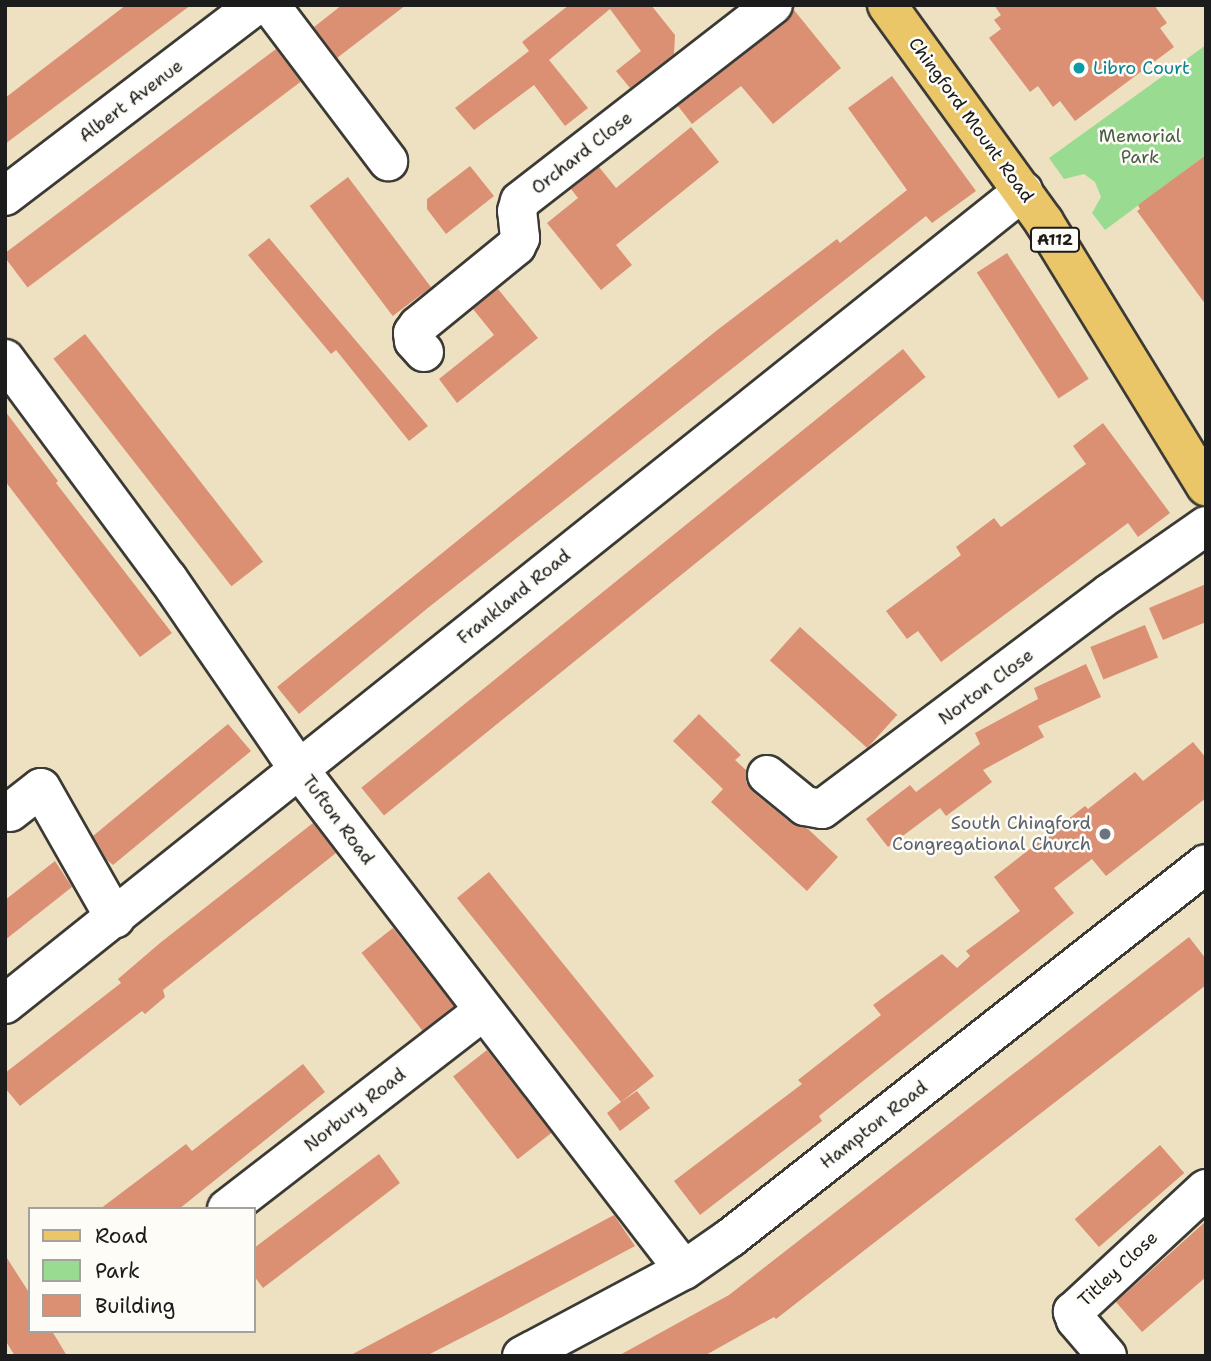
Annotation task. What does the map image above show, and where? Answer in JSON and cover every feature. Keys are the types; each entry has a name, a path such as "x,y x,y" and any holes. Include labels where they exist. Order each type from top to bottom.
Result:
{"main road":[{"name":"Chingford Mount Road","path":"887,5 1023,191 1206,486"}],"street":[{"name":"Albert Avenue","path":"5,196 256,5"},
{"path":"270,5 388,161"},
{"name":"Orchard Close","path":"424,352 414,341 413,333 418,326 516,246 520,238 517,211 520,201 773,5"},
{"name":"Frankland Road","path":"5,1004 1023,191"},
{"name":"Tufton Road","path":"5,359 168,579 298,768 684,1270"},
{"name":"Norton Close","path":"767,775 805,806 822,809 1110,593 1206,526"},
{"path":"10,812 41,789 115,918"},
{"name":"Hampton Road","path":"522,1356 684,1270 730,1238 1206,864"},
{"name":"Norbury Road","path":"230,1207 483,1011"},
{"name":"Titley Close","path":"1107,1356 1076,1320 1073,1312 1206,1189"}],"green space":[{"name":"Memorial Park","path":"1206,45 1206,155 1105,230 1092,213 1101,197 1095,182 1084,174 1064,179 1049,158"}],"building":[{"path":"126,5 191,5 5,144 5,98"},
{"path":"342,5 406,5 337,58 314,27"},
{"path":"569,5 651,5 675,35 674,54 630,88 616,71 641,51 610,9 549,60 588,108 565,126 534,85 474,130 455,108 529,51 522,42"},
{"name":"Libro Court","path":"994,5 1154,5 1167,23 1160,28 1174,47 1075,121 1060,101 1053,107 1038,86 1030,92 989,38 1001,29 994,20 1001,15"},
{"path":"794,10 841,68 773,124 741,86 692,124 678,106 786,22"},
{"path":"276,49 301,82 28,288 5,258 5,253"},
{"path":"892,76 976,191 932,223 926,216 429,607 299,714 277,687 716,331 837,239 840,243 907,190 848,108"},
{"path":"691,127 719,162 616,245 632,265 601,290 547,223 578,198 571,189 599,167 616,188"},
{"path":"1206,155 1206,305 1137,211 1140,209 1138,205"},
{"path":"470,166 494,196 446,234 427,209 427,199"},
{"path":"348,177 431,287 393,316 310,206"},
{"path":"269,238 428,426 409,441 336,350 331,354 248,255"},
{"path":"1007,253 1089,379 1059,398 977,273"},
{"path":"498,289 538,338 457,403 439,379 494,335 473,309"},
{"path":"85,334 263,562 231,586 53,359"},
{"path":"903,349 926,377 384,816 361,788"},
{"path":"5,411 58,481 56,483 172,633 140,657 5,481"},
{"path":"1103,423 1170,513 1138,537 1128,523 941,662 918,631 907,639 886,611 961,555 956,547 994,518 1001,527 1086,464 1073,446"},
{"path":"1206,584 1206,622 1163,640 1149,608"},
{"path":"1145,625 1158,657 1103,680 1090,647"},
{"path":"800,627 897,715 867,748 770,660"},
{"path":"1086,664 1101,697 1038,726 1044,737 983,770 992,782 946,816 940,808 888,847 866,819 910,785 916,792 980,744 975,733 1038,699 1034,688"},
{"path":"699,714 741,755 735,760 746,770 746,782 753,792 791,823 808,829 838,857 807,891 711,802 723,789 673,741"},
{"path":"228,724 251,751 113,865 107,860 93,836"},
{"path":"1193,742 1206,758 1206,798 1106,876 1092,859 1054,888 1074,913 819,1116 822,1121 700,1215 674,1181 802,1084 798,1080 881,1015 873,1005 942,954 957,968 970,956 966,951 1020,911 994,877 1085,806 1088,809 1135,772 1143,781"},
{"path":"313,823 336,853 163,990 165,997 145,1014 142,1011 20,1106 5,1088 5,1073 121,983 118,979 160,943"},
{"path":"55,861 72,887 5,940 5,900"},
{"path":"489,872 654,1076 621,1102 457,898"},
{"path":"393,928 454,1006 422,1031 361,953"},
{"path":"1189,937 1206,959 1206,985 776,1319 774,1317 704,1356 618,1356 729,1295"},
{"path":"487,1050 552,1133 518,1159 453,1076"},
{"path":"303,1064 325,1092 181,1207 103,1207 186,1144 192,1151"},
{"path":"637,1091 650,1108 620,1131 607,1113"},
{"path":"1160,1145 1184,1173 1099,1247 1075,1219"},
{"path":"379,1154 400,1183 263,1288 256,1279 256,1246"},
{"path":"614,1215 635,1246 504,1316 426,1356 349,1356"},
{"path":"1206,1221 1206,1277 1142,1332 1116,1302"},
{"path":"5,1255 28,1291 28,1333 53,1333 67,1356 15,1356 5,1340"}],"place":[{"name":"Libro Court","path":"1079,68"},
{"name":"South Chingford Congregational Church","path":"1105,834"}]}
